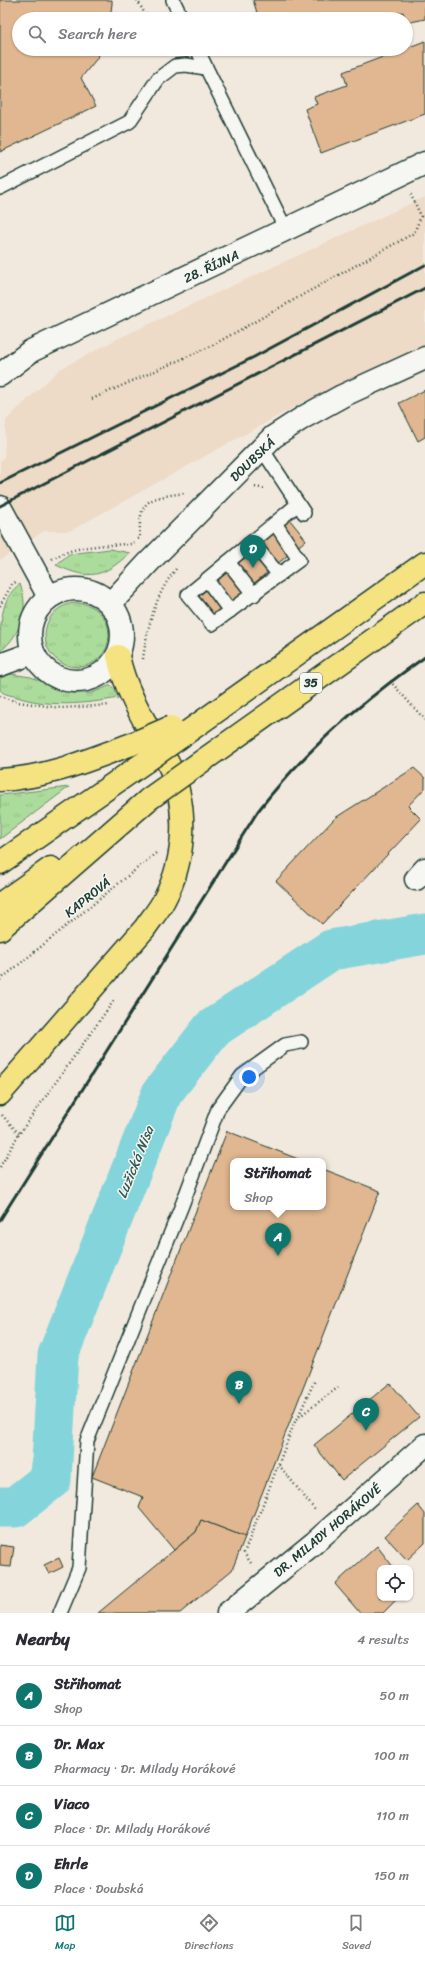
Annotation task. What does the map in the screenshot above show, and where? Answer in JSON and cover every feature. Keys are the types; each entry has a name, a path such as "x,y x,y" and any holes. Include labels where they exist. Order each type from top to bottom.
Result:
{"highway":[{"name":"35","path":"0,863 145,762 175,732 228,703 425,563"},
{"name":"35","path":"0,904 425,604"},
{"path":"0,1094 145,928 164,900 174,875 182,827 182,808 178,790 168,763 131,697 122,675 118,656"},
{"path":"0,780 38,775 69,768 132,744 175,732"},
{"path":"0,929 149,799"}],"street":[{"name":"28. ŘÍJNA","path":"0,375 31,351 425,163"},
{"name":"DOUBSKÁ","path":"110,603 273,438 311,413 342,396 425,358"},
{"path":"0,507 49,597"},
{"path":"74,588 88,590 100,595 110,603 120,619 123,638 118,656 108,668 96,677 82,681 67,680 53,675 42,665 33,652 30,641 30,628 34,616 40,606 49,597 61,591 74,588"},
{"path":"0,665 33,652"},
{"name":"DR. MILADY HORÁKOVÉ","path":"228,1613 314,1543 425,1445"}],"lane":[{"path":"173,0 179,12"},
{"path":"200,56 286,230"},
{"path":"0,188 129,122 158,79 175,66 186,65 206,68"},
{"path":"262,449 301,508 275,524 188,595 212,624 254,595 299,560 275,524"},
{"path":"252,542 279,575"},
{"path":"228,562 254,595"},
{"path":"207,580 230,611"},
{"path":"60,1613 79,1568 87,1441 182,1205 218,1108 242,1076 285,1045 301,1042"}],"path":[{"path":"137,0 144,12"},
{"path":"92,399 211,346 414,233 421,216 402,175"},
{"path":"35,570 62,553 82,548 132,544 140,538 140,511 148,502 159,497 220,490"},
{"path":"390,681 425,720"},
{"name":"KAPROVÁ","path":"0,980 158,851"},
{"path":"0,1113 19,1134 0,1167"},
{"path":"251,1563 244,1553 296,1419 315,1380"},
{"path":"296,1419 340,1386"},
{"path":"278,1465 315,1510 310,1514"}],"shaded area":[{"path":"425,197 425,348 305,401 70,531 44,531 0,560 0,460 4,459 6,420 60,369 119,338"}],"green space":[{"path":"110,549 130,553 104,572 96,574 87,575 78,573 56,565 69,554"},
{"path":"20,584 24,601 24,610 21,623 10,642 0,651 2,614 8,597"},
{"path":"77,603 95,609 103,617 109,635 103,653 95,661 77,667 59,661 51,653 45,635 51,617 59,609"},
{"path":"11,674 31,677 70,693 92,693 111,685 119,698 66,704 27,700 6,694 0,690 0,678"},
{"path":"69,787 0,839 0,795"}],"building":[{"path":"0,0 112,0 111,12 12,12 12,56 98,56 81,78 96,106 0,152"},
{"path":"253,0 425,0 425,19 413,22 413,12 257,12"},
{"path":"425,41 425,114 321,153 305,109 317,104 314,97 347,85 343,72 385,56 413,56 413,46"},
{"path":"425,390 425,437 418,441 399,403"},
{"path":"290,520 306,540 215,616 199,596"},
{"path":"414,768 425,778 425,788 408,806 421,819 322,924 276,881 335,818"},
{"path":"227,1131 295,1158 230,1158 230,1210 326,1210 326,1170 380,1191 245,1537 201,1520 196,1532 174,1550 139,1508 143,1497 92,1477"},
{"path":"390,1383 419,1417 342,1480 314,1445"},
{"path":"418,1505 425,1514 425,1543 407,1560 385,1536"},
{"path":"201,1520 245,1537 232,1570 180,1613 98,1613 196,1532"},
{"path":"0,1545 14,1547 11,1567 0,1566"},
{"path":"377,1546 392,1565 377,1565 377,1601 395,1601 383,1613 360,1613 335,1584"},
{"path":"59,1558 63,1567 49,1574 44,1565"}],"waterway":[{"name":"Lužická Nisa","path":"0,1507 15,1507 51,1479 58,1355 162,1093 212,1029 331,950 425,934"}],"railway":[{"path":"0,483 254,357 425,265"},
{"path":"0,506 425,288"},
{"path":"0,1220 258,811 295,767 315,747 357,709 425,657"}],"place":[{"name":"Ehrle","path":"253,568"},
{"name":"Střihomat","path":"278,1256"},
{"name":"Dr. Max","path":"239,1404"},
{"name":"Viaco","path":"366,1431"}]}
